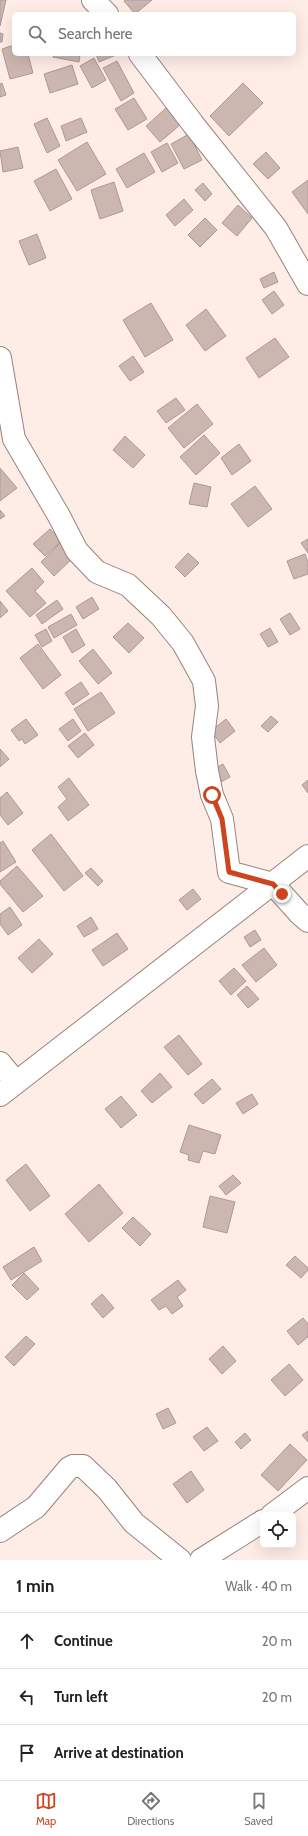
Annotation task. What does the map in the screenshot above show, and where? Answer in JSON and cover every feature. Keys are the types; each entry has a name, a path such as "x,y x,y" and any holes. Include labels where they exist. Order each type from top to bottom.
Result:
{"street":[{"path":"93,0 105,12"},
{"path":"142,56 193,124 276,228 308,284"},
{"path":"0,358 7,437 59,516 77,551 97,572 128,585 161,616 183,643 204,682 207,706 203,737 207,771 212,795 222,819 229,872 273,884 298,913 308,921"},
{"path":"0,1063 8,1088 308,856"},
{"path":"0,1531 36,1507 69,1468 78,1465 83,1466 107,1489 134,1523 180,1560"},
{"path":"276,1512 308,1488"},
{"path":"201,1560 260,1523"}],"building":[{"path":"0,0 6,0 0,26"},
{"path":"152,0 137,12 133,12 124,1"},
{"path":"0,33 3,34 2,42 0,42"},
{"path":"12,46 12,56 29,56 33,73 10,79 2,49"},
{"path":"53,56 80,56 79,62"},
{"path":"97,56 114,56 99,62"},
{"path":"94,58 106,80 92,88 80,66"},
{"path":"117,61 134,93 121,101 103,68"},
{"path":"72,65 78,84 50,93 44,74"},
{"path":"2,83 6,95 0,97 0,84"},
{"path":"243,83 263,103 229,136 210,116"},
{"path":"134,98 147,119 128,130 115,109"},
{"path":"166,108 181,124 160,142 146,126"},
{"path":"47,118 60,146 47,153 34,124"},
{"path":"81,118 87,132 66,141 61,126"},
{"path":"189,134 202,160 184,169 171,144"},
{"path":"87,142 106,174 77,191 58,160"},
{"path":"167,143 178,163 162,172 151,152"},
{"path":"18,147 23,168 3,172 0,151"},
{"path":"266,152 280,168 268,179 253,164"},
{"path":"144,153 155,172 127,188 116,169"},
{"path":"56,169 72,199 50,211 34,181"},
{"path":"308,180 308,214 292,192"},
{"path":"114,182 123,211 100,219 91,190"},
{"path":"203,183 212,194 205,201 195,190"},
{"path":"184,199 193,210 175,226 166,215"},
{"path":"238,205 252,218 237,236 222,223"},
{"path":"205,218 217,230 200,247 188,235"},
{"path":"37,234 46,258 29,265 19,241"},
{"path":"274,272 278,282 264,288 260,279"},
{"path":"274,291 284,305 272,314 262,300"},
{"path":"151,303 173,340 145,357 123,320"},
{"path":"206,309 226,336 205,351 186,325"},
{"path":"275,338 289,357 259,378 246,358"},
{"path":"133,356 144,372 130,381 119,366"},
{"path":"176,398 185,410 166,423 157,411"},
{"path":"197,404 213,424 184,448 168,428"},
{"path":"204,435 220,453 196,475 180,457"},
{"path":"125,436 145,455 133,468 113,450"},
{"path":"239,444 251,461 232,475 221,458"},
{"path":"0,468 17,488 0,501"},
{"path":"194,483 211,487 207,507 189,504"},
{"path":"255,486 272,509 248,527 231,504"},
{"path":"0,510 5,516 0,519"},
{"path":"50,529 61,541 45,556 33,544"},
{"path":"308,539 308,553 301,543"},
{"path":"60,543 74,557 54,576 41,562"},
{"path":"188,553 199,563 185,577 175,567"},
{"path":"305,554 308,562 308,574 294,579 287,561"},
{"path":"32,568 44,582 35,591 46,603 30,617 6,591"},
{"path":"92,597 99,609 83,619 76,607"},
{"path":"57,600 63,609 42,624 36,615"},
{"path":"0,601 8,611 0,618"},
{"path":"290,613 300,629 290,635 280,619"},
{"path":"71,614 77,625 54,638 48,627"},
{"path":"128,623 144,638 129,653 113,637"},
{"path":"270,628 278,642 268,647 260,634"},
{"path":"46,629 52,641 42,647 35,635"},
{"path":"76,629 85,645 72,653 63,637"},
{"path":"38,644 61,675 43,689 20,658"},
{"path":"93,649 112,673 98,684 79,661"},
{"path":"81,682 89,694 73,705 65,693"},
{"path":"101,692 115,713 88,731 74,709"},
{"path":"271,716 278,722 268,732 261,726"},
{"path":"26,719 38,735 25,744 22,739 19,741 11,730"},
{"path":"73,719 81,731 68,741 59,729"},
{"path":"226,719 235,731 220,743 211,731"},
{"path":"85,733 94,745 78,758 68,746"},
{"path":"0,749 9,759 0,767"},
{"path":"223,764 230,777 221,782 214,769"},
{"path":"69,778 89,805 68,821 58,807 67,799 58,787"},
{"path":"308,780 308,793 302,785"},
{"path":"7,792 23,813 8,825 0,815 0,798"},
{"path":"51,834 83,876 64,891 32,850"},
{"path":"3,841 16,862 0,872 0,843"},
{"path":"17,866 43,896 23,912 0,884 0,881"},
{"path":"91,868 103,881 98,886 85,873"},
{"path":"193,889 201,899 187,910 179,900"},
{"path":"10,907 22,925 8,935 0,924 0,914"},
{"path":"91,917 98,929 84,937 77,926"},
{"path":"255,930 261,940 250,947 244,937"},
{"path":"117,933 128,949 103,966 92,950"},
{"path":"39,939 53,954 32,973 18,958"},
{"path":"264,948 277,965 256,982 242,965"},
{"path":"234,968 246,981 231,995 219,981"},
{"path":"247,986 259,999 248,1008 237,995"},
{"path":"179,1035 202,1064 188,1075 164,1047"},
{"path":"160,1073 172,1087 152,1103 141,1091"},
{"path":"212,1079 221,1089 203,1104 194,1094"},
{"path":"252,1094 258,1104 243,1114 236,1103"},
{"path":"121,1096 137,1115 121,1128 105,1109"},
{"path":"189,1125 221,1135 215,1154 203,1151 199,1163 188,1160 189,1155 180,1152"},
{"path":"26,1164 50,1196 30,1211 6,1180"},
{"path":"233,1175 241,1183 226,1195 219,1186"},
{"path":"99,1184 123,1213 89,1242 65,1214"},
{"path":"210,1196 235,1202 227,1233 203,1227"},
{"path":"133,1217 151,1234 140,1246 122,1228"},
{"path":"34,1247 42,1261 11,1280 3,1267"},
{"path":"295,1256 308,1268 301,1278 286,1265"},
{"path":"24,1273 39,1289 27,1300 12,1285"},
{"path":"178,1280 186,1290 177,1297 183,1306 172,1314 166,1306 159,1310 151,1300"},
{"path":"102,1294 114,1308 103,1318 91,1304"},
{"path":"303,1318 308,1324 308,1337 298,1345 287,1331"},
{"path":"26,1336 35,1344 14,1366 5,1357"},
{"path":"223,1346 236,1361 222,1374 209,1359"},
{"path":"289,1364 303,1380 285,1396 271,1380"},
{"path":"168,1408 176,1423 163,1429 156,1414"},
{"path":"207,1427 218,1441 204,1451 193,1437"},
{"path":"308,1431 308,1442 302,1435"},
{"path":"245,1433 251,1440 241,1449 235,1442"},
{"path":"290,1444 307,1460 278,1491 261,1475"},
{"path":"191,1471 204,1490 187,1503 173,1484"}],"route":[{"path":"212,795 222,819 229,872 273,884 282,894"}]}
